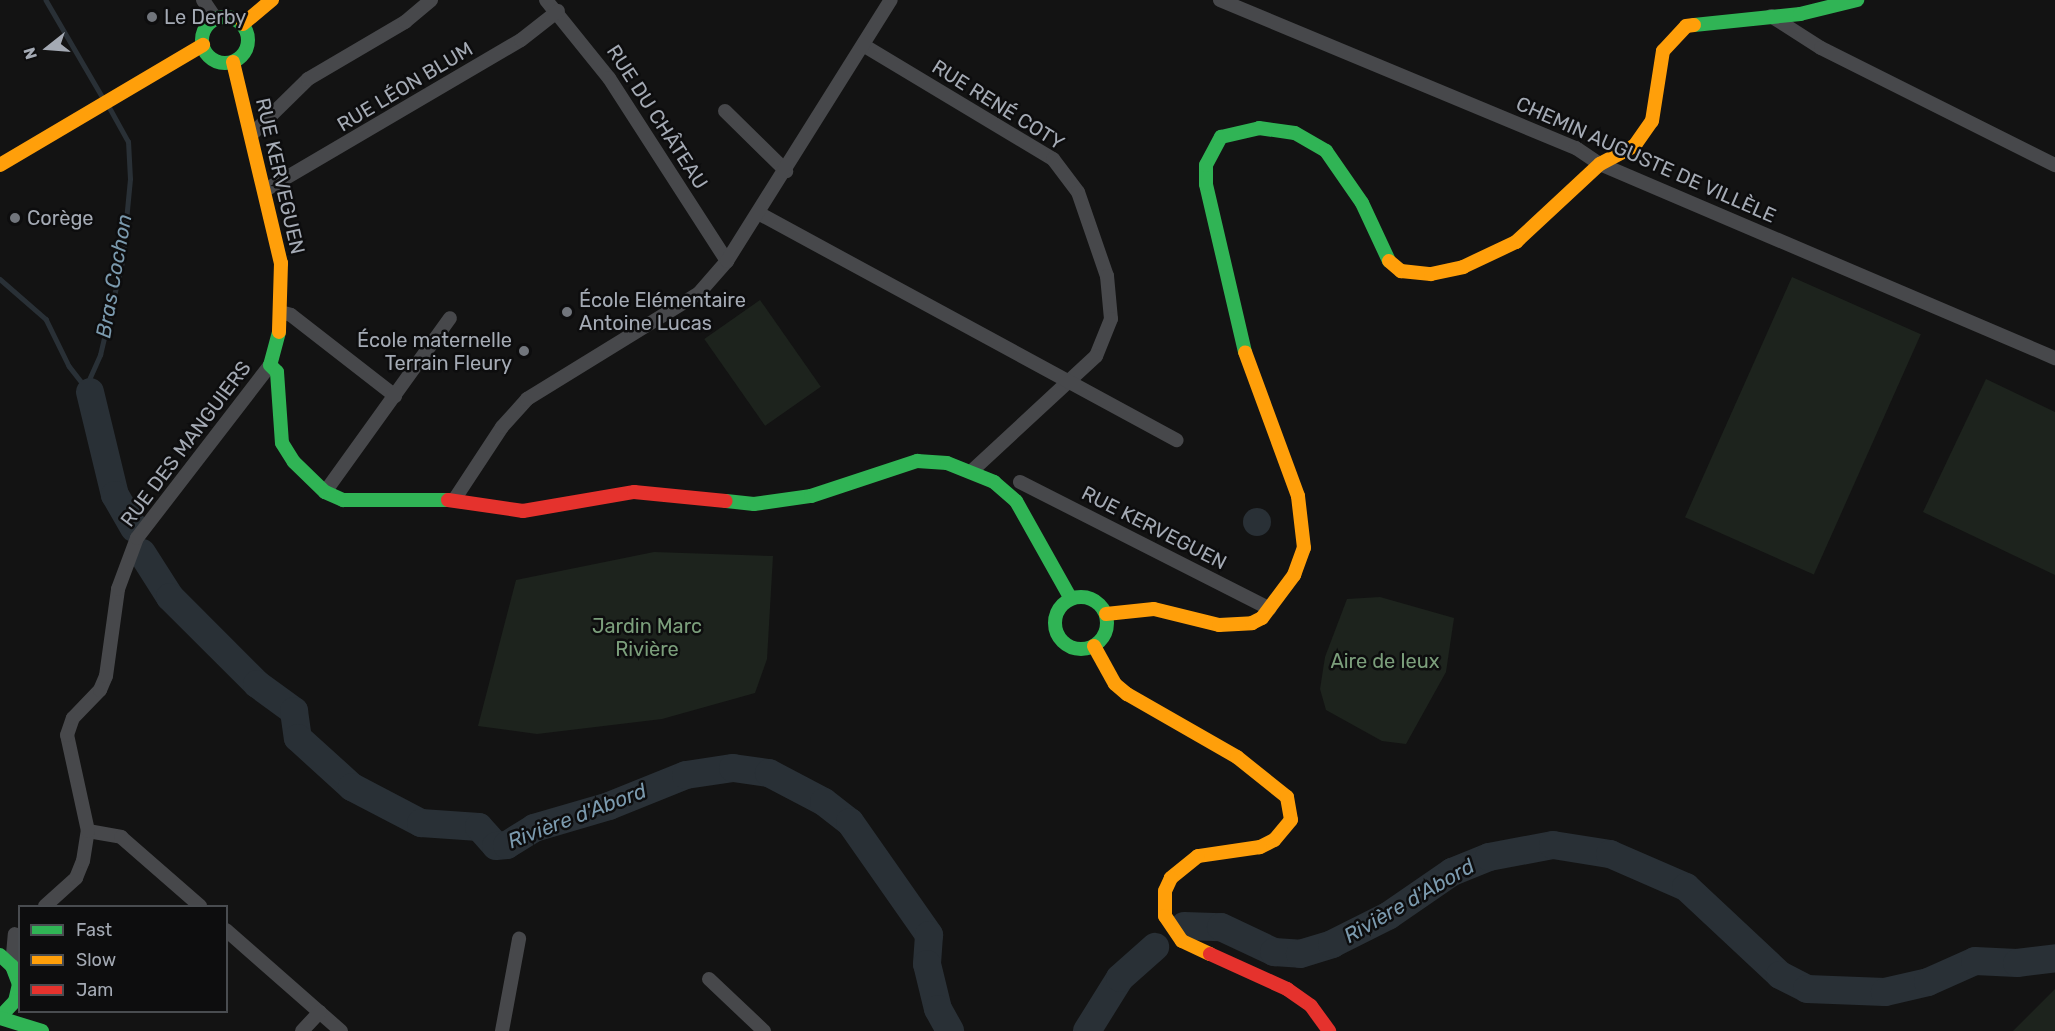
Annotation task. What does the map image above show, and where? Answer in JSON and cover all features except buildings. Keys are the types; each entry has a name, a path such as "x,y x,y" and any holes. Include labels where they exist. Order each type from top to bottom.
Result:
{"street":[{"path":"203,0 215,18"},
{"path":"243,24 272,0"},
{"path":"250,135 308,79 405,22 431,0"},
{"name":"RUE DU CHÂTEAU","path":"546,0 558,11 609,78 727,261"},
{"path":"454,500 502,427 527,399 699,293 727,261 760,214 891,0"},
{"name":"CHEMIN AUGUSTE DE VILLÈLE","path":"1220,0 1576,148 1600,164 2055,358"},
{"path":"1106,614 1104,636 1094,646 1078,650 1059,637 1058,612 1071,600 1087,598 1106,614 1154,609 1237,627 1263,618 1294,575 1304,548 1304,527 1298,496 1245,351 1229,288 1206,184 1213,145 1232,133 1259,128 1295,133 1326,151 1362,203 1384,256 1401,271 1418,275 1463,267 1516,242 1600,164 1635,145 1648,127 1656,105 1663,51 1673,35 1704,21 1824,10 1857,0"},
{"name":"RUE LÉON BLUM","path":"267,189 521,40 558,11"},
{"path":"230,16 243,24 248,46 233,62 218,62 203,45 204,30 215,18 230,16"},
{"path":"1771,16 1821,48 2055,165"},
{"path":"0,165 203,45"},
{"name":"RUE RENÉ COTY","path":"863,45 1053,159 1078,192 1107,276 1111,319 1096,356 1067,380 973,470"},
{"name":"RUE KERVEGUEN","path":"233,62 250,135 267,189 281,263 280,312 270,365 277,372 282,443 294,462 326,492 343,500 376,502 454,500 523,511 634,492 754,504 811,496 917,461 973,470 994,482 1031,523 1071,600"},
{"path":"725,111 786,171"},
{"path":"760,214 1177,440"},
{"path":"280,312 291,315 395,396"},
{"path":"326,492 450,318"},
{"name":"RUE DES MANGUIERS","path":"46,905 76,878 88,831 67,735 73,718 100,690 106,676 123,573 156,509 270,365"},
{"name":"RUE KERVEGUEN","path":"1020,482 1270,609"},
{"path":"1094,646 1115,684 1127,694 1237,757 1287,796 1291,820 1274,840 1260,847 1198,856 1172,878 1165,891 1165,916 1182,941 1287,989 1311,1006 1329,1031"},
{"path":"88,831 121,837 199,905"},
{"path":"0,945 17,932"},
{"path":"17,932 12,966 18,992"},
{"path":"228,932 341,1031"},
{"path":"502,1031 519,939"},
{"path":"0,955 12,966"},
{"path":"709,979 764,1031"},
{"path":"18,997 0,1017 38,1028"},
{"path":"302,1031 320,1012"},
{"path":"28,1013 38,1028"}],"green space":[{"path":"1792,277 1921,334 1814,575 1685,517"},
{"path":"760,300 821,387 765,426 704,339"},
{"path":"1986,379 2055,412 2055,575 1923,512"},
{"name":"Jardin Marc Rivière","path":"654,552 773,556 767,659 755,693 662,719 537,734 478,726 516,580"},
{"name":"Aire de Ieux","path":"1380,597 1454,618 1446,672 1406,744 1382,741 1326,710 1320,689 1325,657 1347,599"},
{"path":"2055,989 2055,1031 2013,1031"}],"shaded area":[{"path":"1257,508 1267,512 1271,522 1267,532 1257,536 1247,532 1243,522 1247,512"}],"waterway":[{"name":"Bras Cochon","path":"46,0 103,98"},
{"name":"Bras Cochon","path":"90,392 88,382 100,355 122,262 130,179 128,142 109,108"},
{"name":"Rivière d'Abord","path":"0,279 46,319 69,366 88,390"},
{"name":"Rivière d'Abord","path":"90,392 115,495 134,528"},
{"name":"Rivière d'Abord","path":"142,553 170,597 257,684 294,711 298,738 352,787 421,823 479,827 496,846 507,845 534,828 609,806 686,775 733,768 769,773 824,802 850,822 929,935 927,964 938,1009 950,1031"},
{"name":"Rivière d'Abord","path":"1184,926 1221,927 1274,952 1300,954 1332,944 1388,916 1452,872 1489,857 1553,845 1610,854 1686,887 1780,975 1807,989 1885,992 1928,982 1975,961 2017,963 2055,958"},
{"name":"Rivière d'Abord","path":"1087,1031 1120,978 1155,947"}],"traffic: fast":[{"path":"1694,25 1800,14 1857,0"},
{"path":"225,17 234,18 241,24 247,31 248,40 247,49 241,56 234,62 225,63 216,62 209,56 203,49 202,40 203,31 209,24 216,18 225,17"},
{"path":"1245,352 1206,184 1206,165 1221,137 1259,128 1295,133 1326,151 1362,203 1389,261"},
{"path":"279,332 270,365 277,372 282,443 294,462 325,492 343,500 448,500"},
{"path":"726,501 754,504 811,496 917,461 947,463 994,482 1016,501 1071,599"},
{"path":"1081,597 1095,601 1103,609 1107,623 1103,637 1095,645 1081,649 1067,645 1059,637 1055,623 1059,609 1067,601 1081,597"},
{"path":"0,955 12,966 18,981"},
{"path":"0,1017 15,1001 18,988"},
{"path":"0,1018 42,1031"}],"traffic: slow":[{"path":"243,24 272,0"},
{"path":"1389,261 1401,271 1431,274 1463,267 1516,242 1600,164 1635,145 1652,121 1663,51 1686,26 1694,25"},
{"path":"0,165 203,45"},
{"path":"233,62 281,263 279,332"},
{"path":"1106,614 1154,609 1219,625 1252,623 1262,618 1294,575 1304,548 1298,496 1245,352"},
{"path":"1094,646 1115,684 1127,694 1237,757 1287,797 1291,820 1274,840 1260,847 1198,856 1171,878 1165,891 1165,916 1182,941 1210,954"}],"traffic: jam":[{"path":"448,500 523,511 634,492 726,501"},
{"path":"1210,954 1287,989 1311,1006 1329,1031"}],"place":[{"name":"Le Derby","path":"152,17"},
{"name":"Corège","path":"15,218"},
{"name":"École Elémentaire Antoine Lucas","path":"567,312"},
{"name":"École maternelle Terrain Fleury","path":"524,351"}]}
